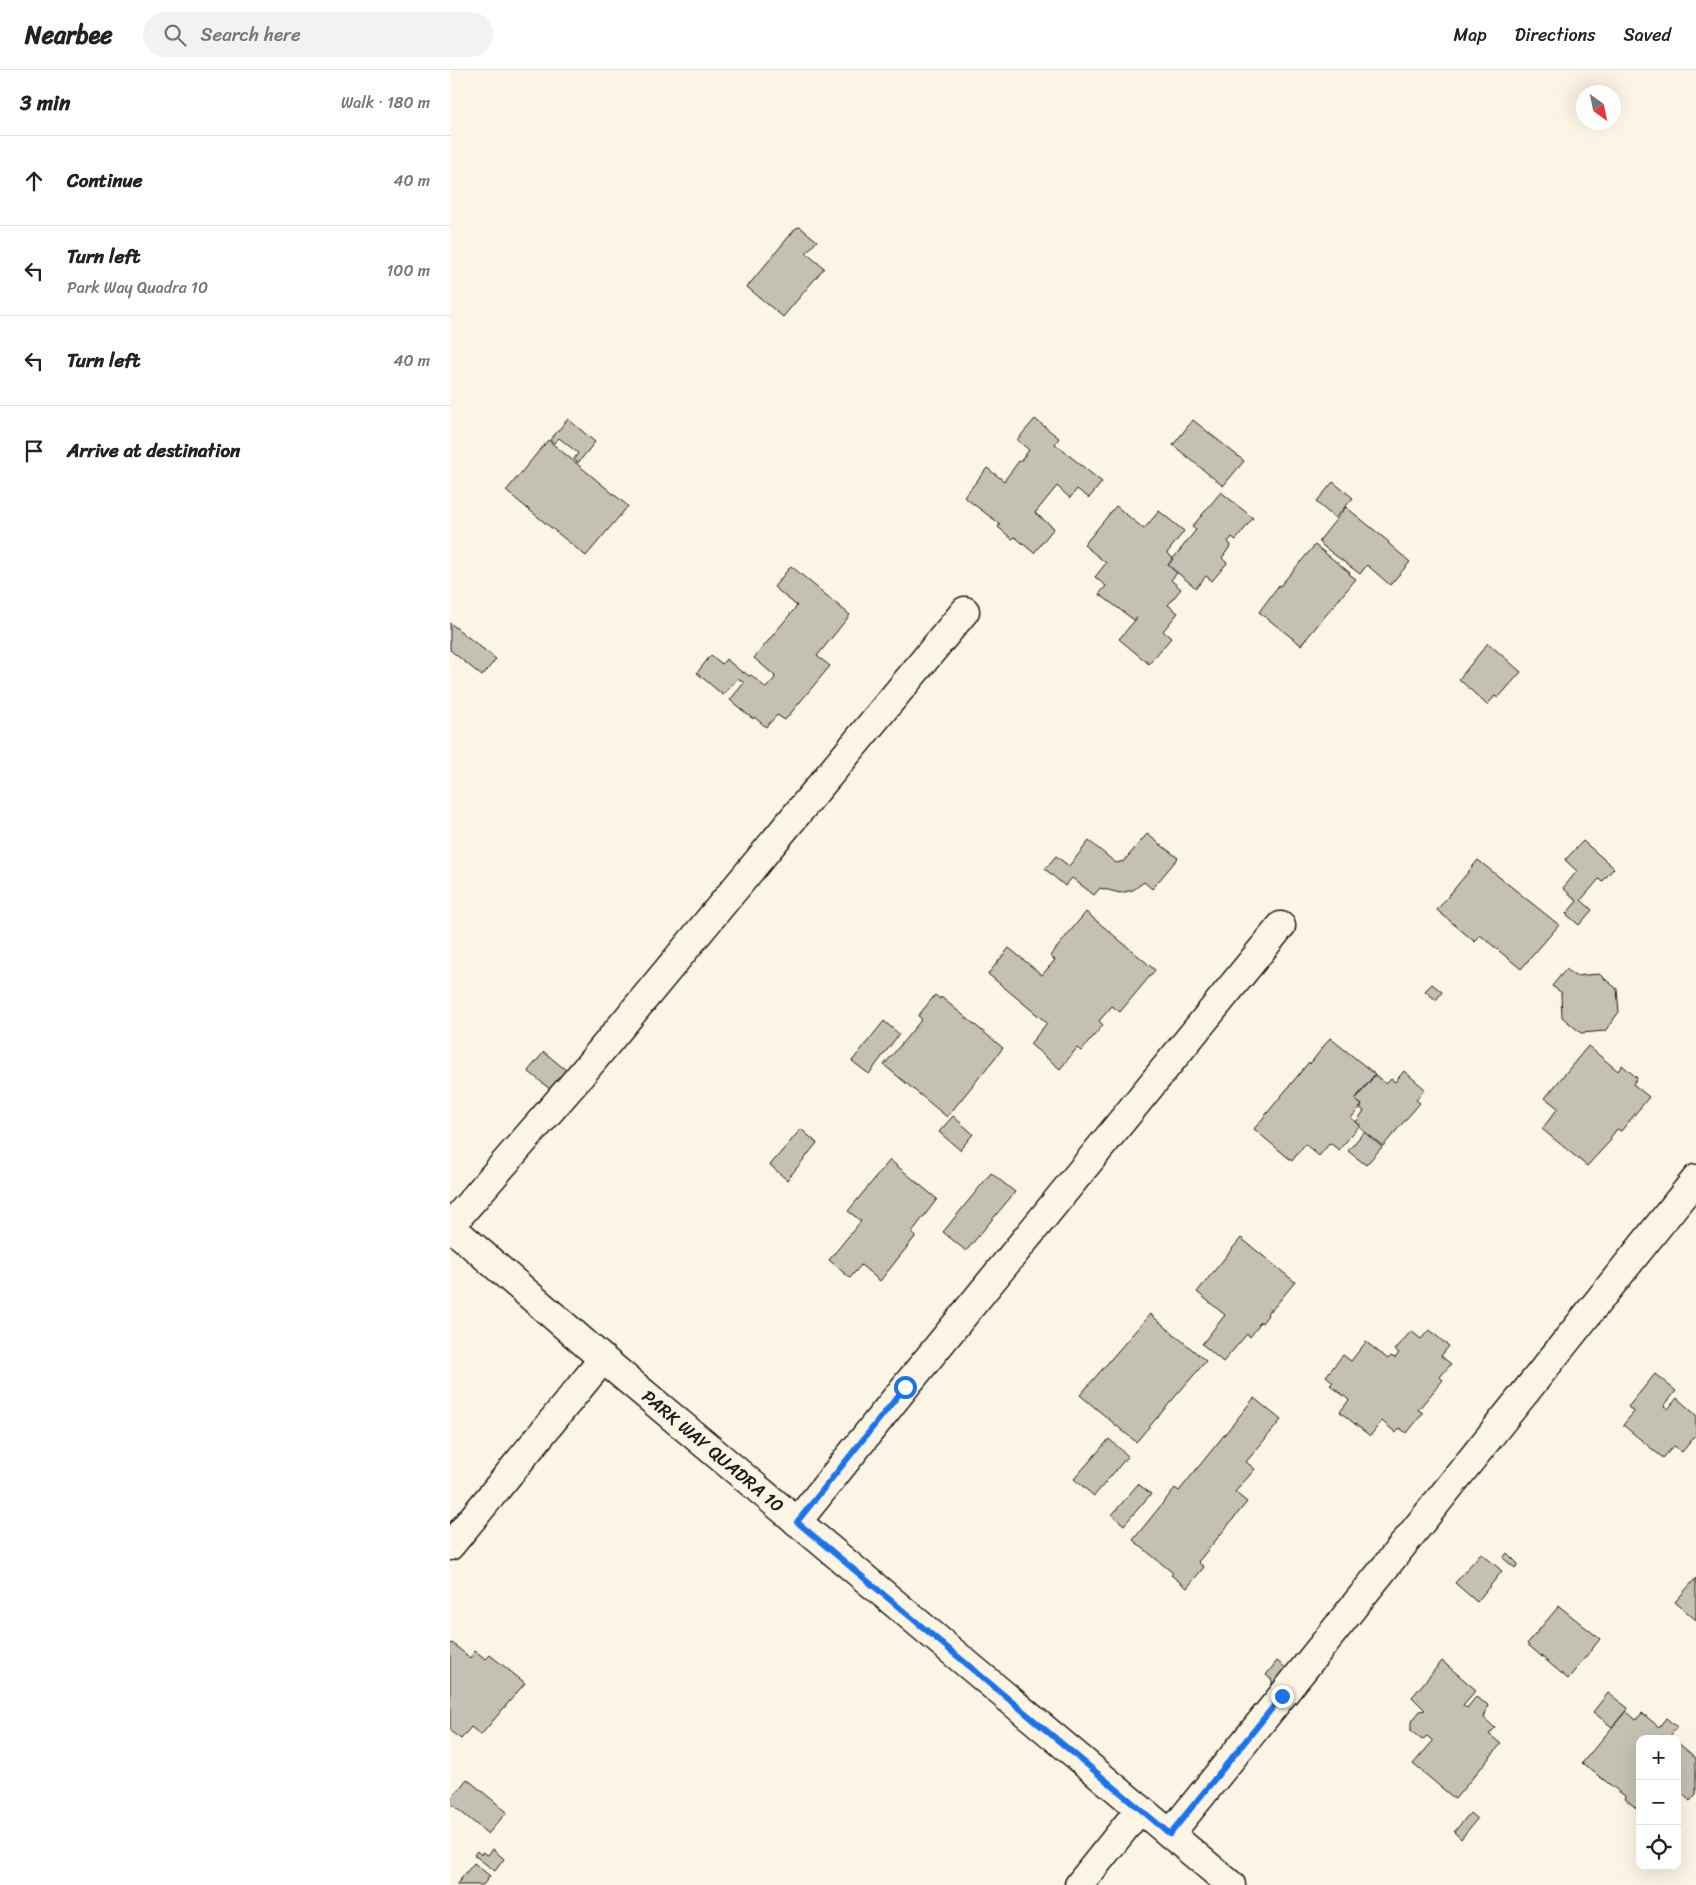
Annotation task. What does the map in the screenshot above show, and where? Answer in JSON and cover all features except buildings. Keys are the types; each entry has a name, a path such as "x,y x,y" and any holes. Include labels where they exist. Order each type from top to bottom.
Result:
{"street":[{"path":"450,1226 575,1082 965,611"},
{"path":"797,1522 911,1379 1281,926"},
{"path":"1170,1834 1696,1178"},
{"name":"PARK WAY QUADRA 10","path":"450,1226 603,1359 1231,1885"},
{"path":"450,1546 603,1359"},
{"path":"1079,1885 1140,1809"}],"route":[{"path":"905,1387 797,1522 1170,1834 1282,1696"}]}
